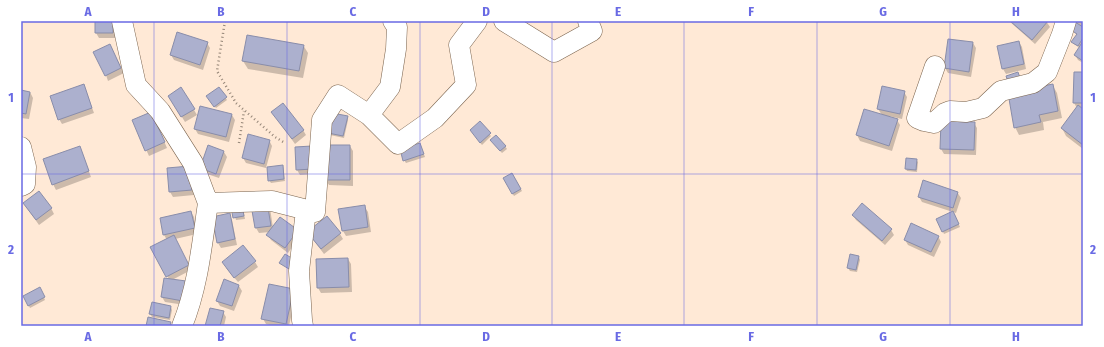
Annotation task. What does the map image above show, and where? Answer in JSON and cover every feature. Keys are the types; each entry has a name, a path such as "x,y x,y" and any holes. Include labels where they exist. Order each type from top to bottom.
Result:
{"street":[{"path":"122,21 136,85 160,111 193,162 208,203 199,265 189,309 182,326"},
{"path":"369,115 390,87 396,48 397,27 393,21"},
{"path":"208,203 272,201 315,212 322,120 338,95 369,115 398,144 435,118 466,84 458,45 477,21"},
{"path":"504,21 554,52 592,31 588,21"},
{"path":"935,66 917,118 924,122 934,123 945,113 950,111 966,112 983,108 1000,91 1033,83 1047,72 1066,21"},
{"path":"21,147 26,168 25,184 21,186"},
{"path":"303,326 299,271 306,210"}],"path":[{"path":"224,21 217,71 236,103 275,137 285,143"},
{"path":"239,143 244,111"}],"building":[{"path":"95,21 113,21 113,33 95,33"},
{"path":"1010,21 1048,21 1032,40"},
{"path":"1075,22 1083,27 1083,38 1078,46 1071,42 1077,34 1071,30"},
{"path":"177,32 208,42 200,65 170,55"},
{"path":"247,35 304,45 299,71 242,61"},
{"path":"948,39 973,42 969,72 944,68"},
{"path":"1019,41 1024,64 1002,69 997,46"},
{"path":"1083,41 1083,61 1074,55"},
{"path":"110,44 121,68 105,76 93,52"},
{"path":"1018,72 1021,81 1009,85 1006,76"},
{"path":"1074,72 1083,72 1083,103 1073,103"},
{"path":"84,84 92,108 58,120 50,96"},
{"path":"1053,84 1058,111 1039,115 1041,122 1014,128 1008,93"},
{"path":"882,86 905,91 900,114 877,109"},
{"path":"181,87 195,109 181,117 168,96"},
{"path":"219,87 227,97 214,107 206,96"},
{"path":"21,90 30,92 26,114 21,113"},
{"path":"283,103 304,130 292,139 271,112"},
{"path":"1078,105 1083,109 1083,145 1061,128"},
{"path":"200,106 232,114 226,137 194,129"},
{"path":"864,109 898,119 889,146 856,135"},
{"path":"151,112 165,142 145,151 132,120"},
{"path":"332,113 348,116 343,136 328,133"},
{"path":"480,121 491,133 480,143 470,130"},
{"path":"941,121 975,122 974,150 940,149"},
{"path":"248,134 270,140 264,164 242,158"},
{"path":"496,135 506,146 500,151 490,140"},
{"path":"420,143 424,154 403,161 400,149"},
{"path":"208,145 224,151 216,174 200,168"},
{"path":"325,145 350,145 350,180 325,180"},
{"path":"80,146 89,171 52,185 43,159"},
{"path":"312,146 313,169 296,170 295,147"},
{"path":"906,158 917,159 916,170 905,169"},
{"path":"283,165 284,179 268,181 267,167"},
{"path":"190,166 192,190 169,192 167,168"},
{"path":"512,173 521,189 512,194 503,178"},
{"path":"923,180 958,192 953,208 918,197"},
{"path":"39,191 52,208 36,220 23,203"},
{"path":"267,202 271,226 255,228 251,205"},
{"path":"862,203 892,229 882,241 852,215"},
{"path":"242,205 244,216 233,218 231,207"},
{"path":"365,205 368,227 342,231 338,209"},
{"path":"191,211 195,228 163,235 160,218"},
{"path":"953,211 959,224 942,232 936,219"},
{"path":"230,213 235,239 217,243 212,217"},
{"path":"327,216 341,233 321,249 307,232"},
{"path":"280,217 298,230 285,248 266,235"},
{"path":"911,223 939,236 931,252 904,240"},
{"path":"174,235 189,265 166,277 150,247"},
{"path":"243,245 256,261 234,278 222,262"},
{"path":"285,254 295,260 289,269 279,263"},
{"path":"850,254 859,256 856,270 847,268"},
{"path":"348,258 349,287 317,288 316,259"},
{"path":"164,278 186,281 183,301 161,297"},
{"path":"224,279 239,285 232,306 216,301"},
{"path":"269,284 294,289 286,324 261,319"},
{"path":"40,287 45,297 28,306 23,296"},
{"path":"152,302 171,306 169,318 149,314"},
{"path":"210,308 224,311 220,326 205,326"},
{"path":"148,317 171,322 170,326 146,326"}]}
